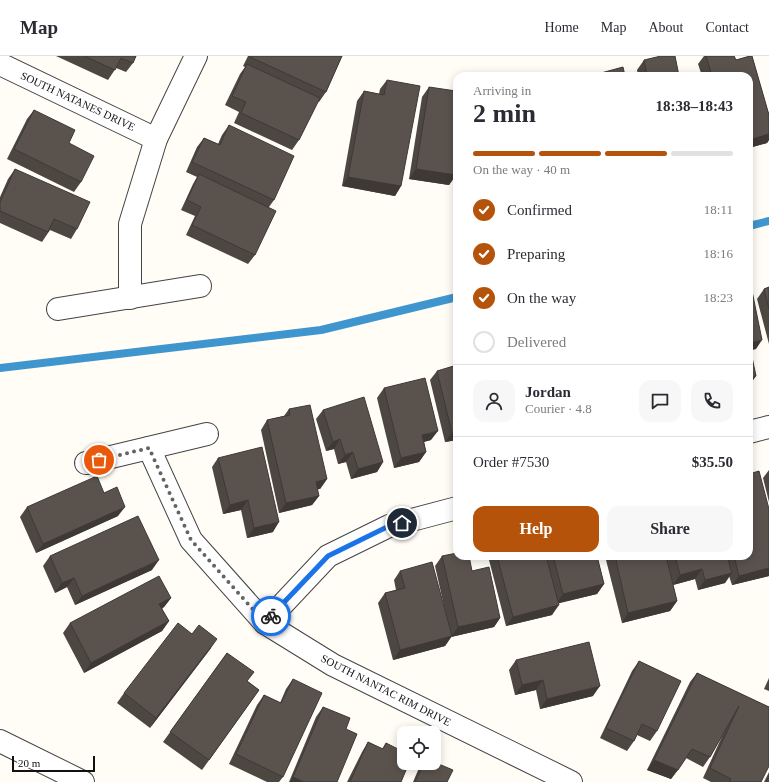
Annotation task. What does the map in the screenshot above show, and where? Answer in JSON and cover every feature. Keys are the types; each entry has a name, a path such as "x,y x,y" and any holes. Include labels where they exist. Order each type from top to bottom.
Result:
{"street":[{"path":"130,298 130,224 156,139 196,56"},
{"name":"SOUTH NATANES DRIVE","path":"0,64 156,139"},
{"path":"58,310 200,286"},
{"path":"753,431 769,427"},
{"path":"86,463 207,434"},
{"name":"SOUTH NANTAC RIM DRIVE","path":"149,448 191,540 265,623 333,665 571,782"},
{"path":"265,623 328,556 389,526 453,509"},
{"path":"0,741 79,780"}],"building":[{"path":"84,56 136,56 133,63 121,58 115,70"},
{"path":"250,56 342,56 326,92"},
{"path":"661,56 675,56 678,72 646,72 644,60"},
{"path":"706,56 734,56 736,60 752,56 769,115 769,134 753,139 753,72 711,72"},
{"path":"247,64 320,98 299,140 241,113 246,102 232,96"},
{"path":"623,67 624,72 605,72"},
{"path":"387,80 420,86 401,186 348,177 364,91 384,95"},
{"path":"429,87 453,91 453,175 416,169"},
{"path":"34,110 75,130 69,143 94,156 81,182 14,149"},
{"path":"229,125 294,156 274,200 192,162 204,138 220,145"},
{"path":"15,169 90,202 77,229 54,219 48,232 0,211 0,202"},
{"path":"199,174 276,211 255,255 192,225 201,207 187,200"},
{"path":"769,287 769,309 764,289"},
{"path":"753,296 762,340 753,342"},
{"path":"753,362 756,376 753,377"},
{"path":"453,366 452,433 437,371"},
{"path":"425,378 438,431 422,435 426,452 401,458 384,388"},
{"path":"364,397 383,462 358,469 353,452 345,455 340,439 333,442 323,410"},
{"path":"310,405 327,479 316,482 319,496 286,503 267,420 290,415 289,409"},
{"path":"262,447 279,522 254,528 248,500 230,505 218,458"},
{"path":"759,471 769,509 769,568 739,576 735,560 753,560 753,473"},
{"path":"97,476 104,493 117,487 125,507 43,544 27,507"},
{"path":"138,516 159,560 82,596 74,578 62,583 50,556"},
{"path":"453,554 453,560 470,560 472,571 489,567 500,618 458,627 442,556"},
{"path":"498,560 547,560 559,605 513,617"},
{"path":"554,560 598,560 604,584 563,594"},
{"path":"616,560 667,560 677,601 628,613"},
{"path":"676,560 728,560 732,573 705,580 702,569 680,575"},
{"path":"432,562 452,636 400,650 385,593 405,588 400,571"},
{"path":"159,576 171,598 159,604 169,621 91,663 70,623"},
{"path":"178,623 192,634 199,625 217,639 156,718 124,693"},
{"path":"589,642 600,686 547,699 543,680 522,685 516,660"},
{"path":"227,653 254,672 247,681 259,690 209,760 170,732"},
{"path":"639,661 681,681 657,731 642,724 634,741 606,728"},
{"path":"697,673 769,707 769,766 761,782 729,782 731,779 710,768 739,706 710,757 692,749 678,770 654,760"},
{"path":"293,679 322,693 283,777 236,754 264,695 281,703"},
{"path":"323,707 350,718 346,729 357,734 337,782 304,782 293,777"},
{"path":"368,742 383,749 386,743 397,748 397,770 406,770 401,782 350,782"},
{"path":"441,765 453,770 447,782 415,782 421,770 441,770"}],"waterway":[{"path":"753,225 769,221"},
{"path":"0,368 321,330 453,298"}],"way so far":[{"path":"99,460 149,448 191,540 265,623 271,616"}],"route":[{"path":"271,616 328,556 389,526 402,523"}]}
